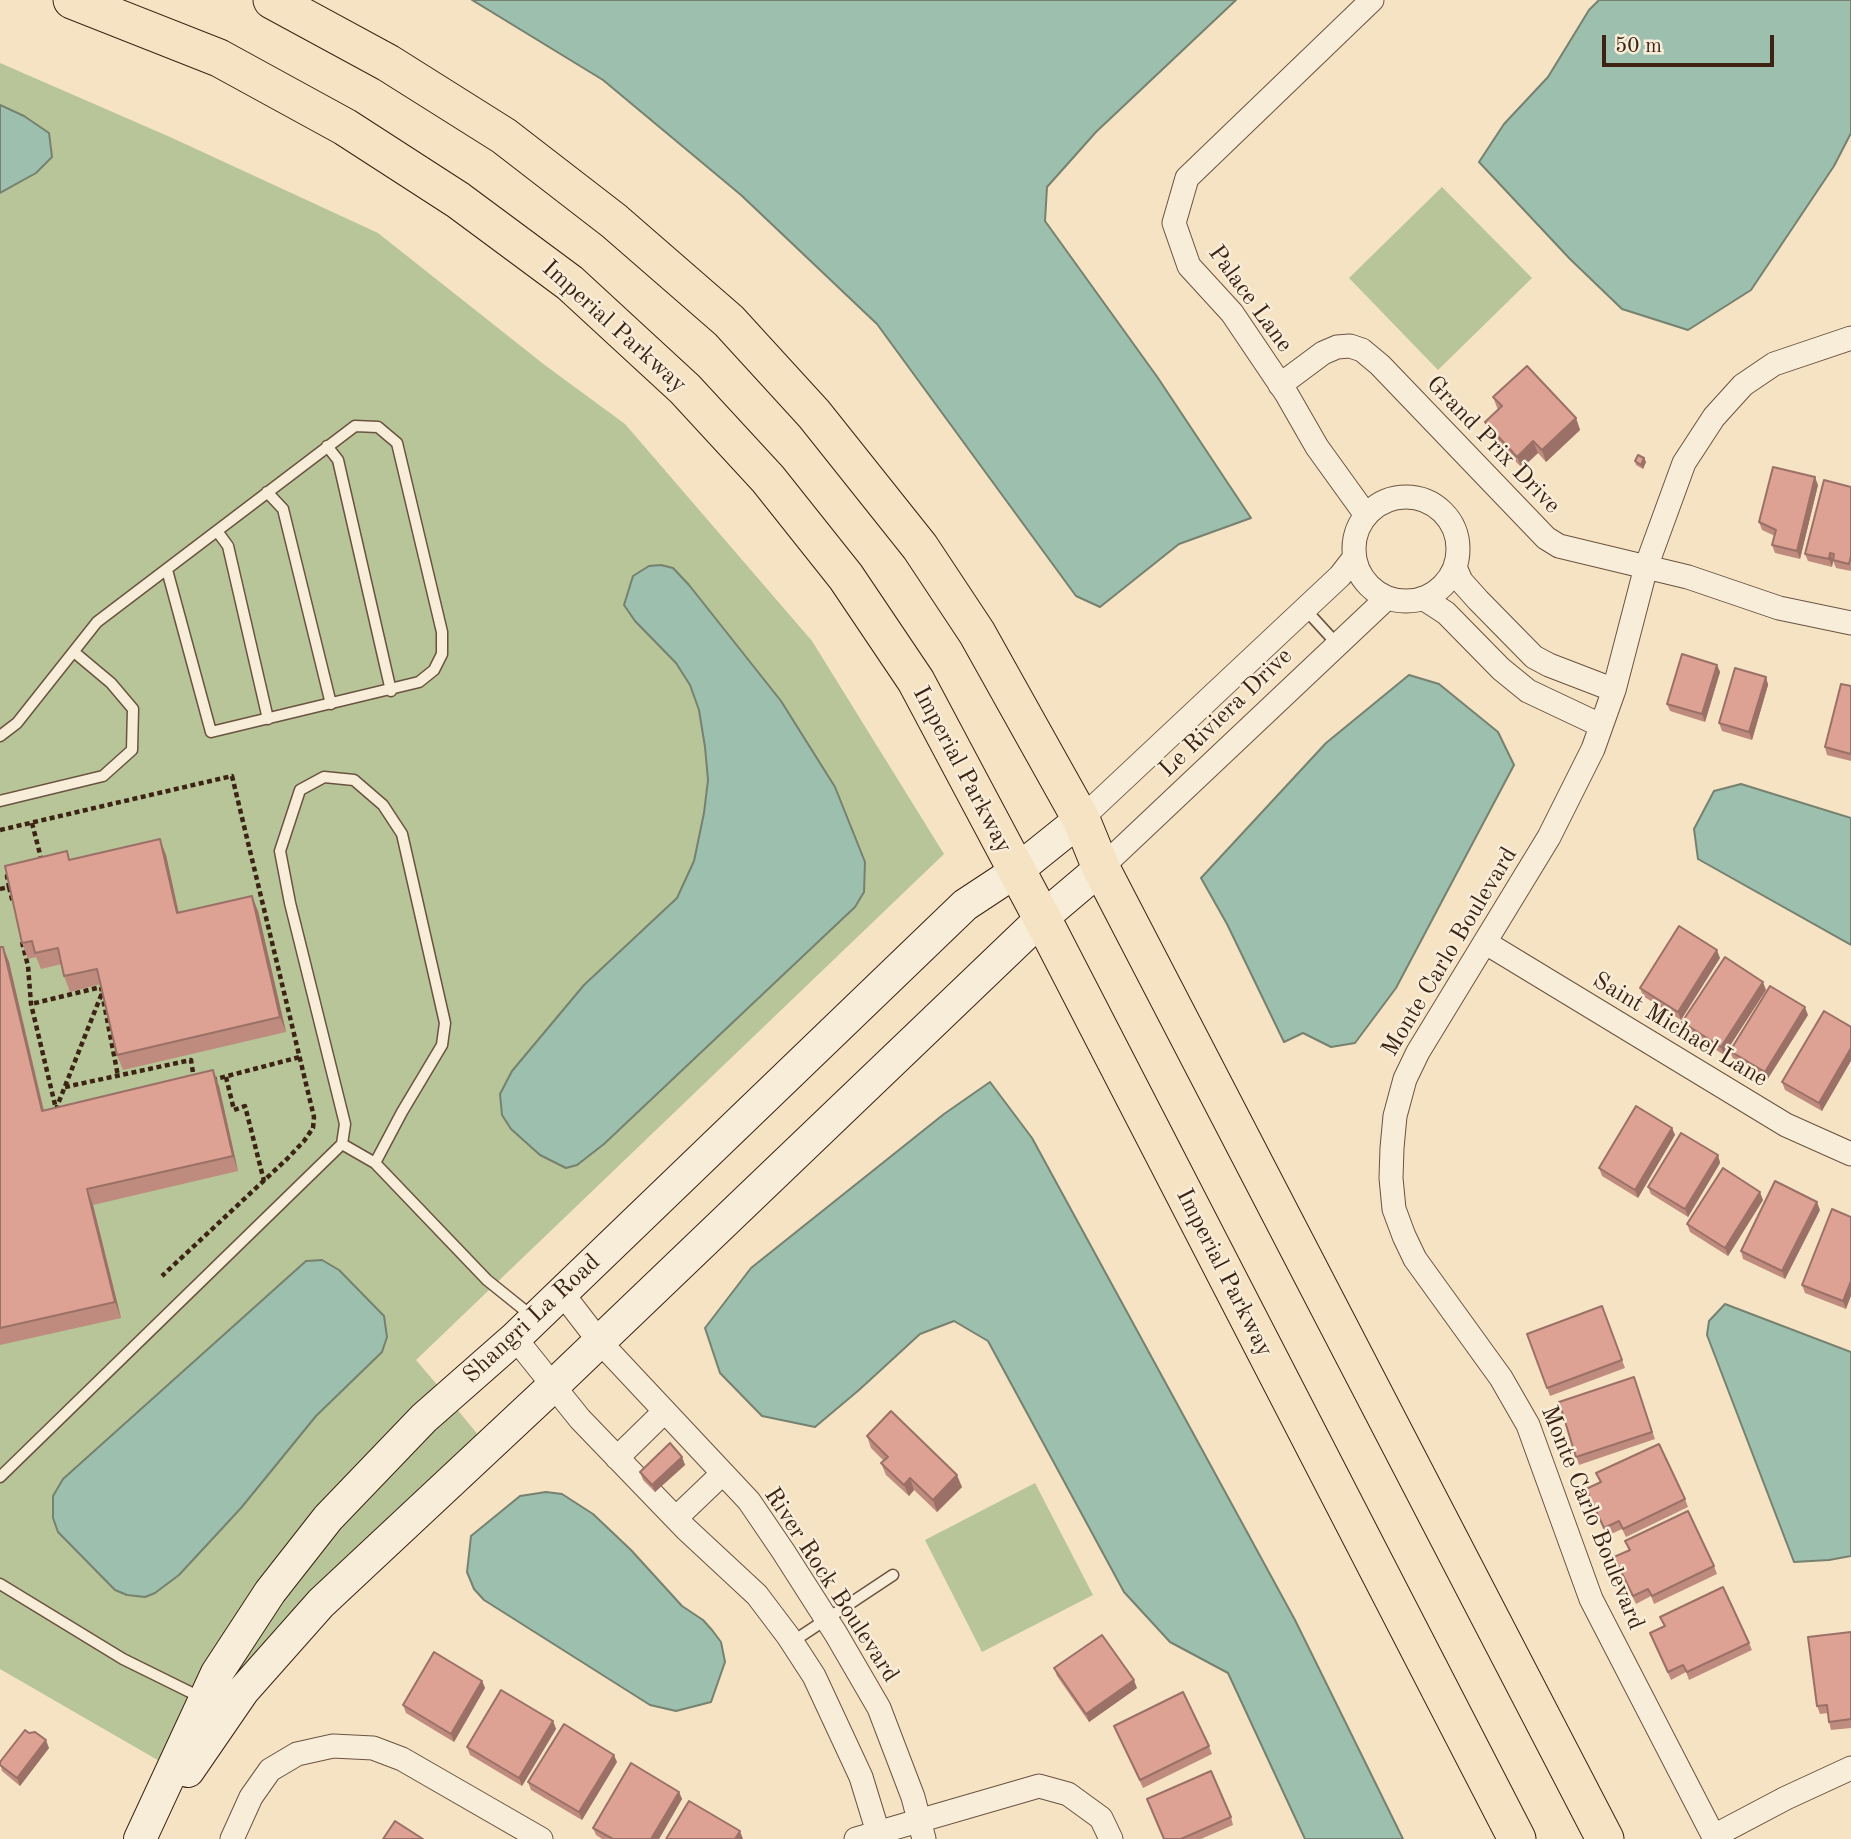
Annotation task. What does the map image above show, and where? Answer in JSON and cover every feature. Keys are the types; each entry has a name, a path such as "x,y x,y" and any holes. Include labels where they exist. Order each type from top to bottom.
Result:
{"main road":[{"name":"Imperial Parkway","path":"72,0 219,58 345,127 458,200 570,284 685,389 768,479 846,577 916,681 1015,872 1042,918 1517,1839"},
{"path":"272,0 388,63 503,136 614,221 729,321 814,414 920,547 977,633 1081,819 1101,868 1605,1839"}],"street":[{"name":"Palace Lane","path":"1366,515 1317,447 1232,313 1189,266 1174,223 1187,178 1373,0"},
{"name":"Monte Carlo Boulevard","path":"1715,1838 1591,1599 1528,1425 1501,1378 1416,1259 1394,1209 1392,1148 1395,1116 1405,1079 1418,1052 1549,837 1593,749 1614,690 1646,567 1684,463 1714,417 1743,385 1774,364 1851,338"},
{"name":"Grand Prix Drive","path":"1280,385 1323,353 1337,347 1350,346 1362,350 1380,365 1546,538 1559,546 1688,577 1779,608 1851,623"},
{"path":"1409,496 1426,499 1440,508 1457,535 1455,567 1448,581 1423,598 1399,601 1387,598 1372,589 1360,575 1354,558 1354,542 1366,515 1378,504 1409,496"},
{"name":"Le Riviera Drive","path":"1081,819 1340,576 1354,558"},
{"path":"1455,567 1461,581 1534,657 1614,690"},
{"name":"Le Riviera Drive","path":"1101,868 1387,598"},
{"path":"1423,598 1446,613 1501,669 1528,691 1600,725"},
{"name":"Shangri La Road","path":"141,1839 217,1673 270,1592 328,1518 424,1418 562,1293 965,905 1015,872 1081,819"},
{"name":"Shangri La Road","path":"141,1839 243,1691 321,1603 552,1387 1042,918 1101,868"},
{"name":"Saint Michael Lane","path":"1486,943 1786,1125 1851,1154"},
{"name":"River Rock Boulevard","path":"562,1293 599,1341 749,1501 826,1618 878,1708 913,1797 922,1829"},
{"path":"525,1328 552,1387 676,1518 757,1595 792,1642 814,1676 861,1777 871,1837 922,1829 1039,1786 1068,1794 1101,1818 1111,1839"},
{"path":"617,1458 664,1412"},
{"path":"676,1518 722,1474"},
{"path":"232,1839 251,1797 270,1770 297,1754 333,1746 373,1748 402,1759 541,1839"},
{"path":"1715,1838 1798,1792 1851,1768"}],"lane":[{"path":"0,736 17,723 97,622 355,426 377,427 397,443 442,632 442,654 434,670 419,682 391,691 211,732 167,570"},
{"path":"327,446 338,460 391,691"},
{"path":"267,492 282,509 331,704"},
{"path":"217,531 228,546 268,719"},
{"path":"1305,609 1337,644"},
{"path":"0,801 103,776 132,750 133,709 111,683 74,652"},
{"path":"0,1477 342,1143 345,1124 290,903 280,851 300,790 324,777 354,780 383,806 402,834 445,1023 442,1045 375,1163"},
{"path":"342,1143 375,1163 487,1280 525,1328"},
{"path":"792,1642 893,1575"},
{"path":"0,1584 123,1659 205,1699"}],"path":[{"path":"0,830 232,776 314,1117 313,1128 304,1141 264,1181 162,1276"},
{"path":"32,823 43,867"},
{"path":"15,913 7,876 19,873"},
{"path":"0,889 9,887"},
{"path":"22,940 28,966 31,1004 55,1109 102,992"},
{"path":"31,1004 101,987 118,1076"},
{"path":"205,1082 300,1057"},
{"path":"64,1088 191,1060 195,1085"},
{"path":"226,1077 233,1110 245,1106 264,1181"}],"shaded area":[{"path":"472,0 1236,0 1096,132 1047,187 1045,221 1158,378 1251,518 1179,544 1100,607 1076,596 877,324 741,195 603,80"},
{"path":"1599,0 1851,0 1851,133 1834,166 1751,290 1688,330 1622,309 1570,259 1479,162 1504,124 1548,77 1589,10"},
{"path":"0,63 170,137 378,233 546,366 625,424 812,641 944,854 416,1360 439,1387 161,1762 0,1669"},
{"path":"0,105 24,116 49,133 52,157 36,173 0,193"},
{"path":"1442,187 1532,278 1438,370 1349,278"},
{"path":"649,566 673,568 689,585 781,701 835,787 865,862 864,892 855,907 604,1144 577,1165 566,1168 540,1155 511,1129 502,1115 500,1094 512,1071 584,985 677,898 694,861 704,813 708,780 705,747 699,710 690,685 676,663 635,621 624,605 633,576"},
{"path":"1409,675 1439,684 1498,732 1514,765 1396,988 1355,1043 1331,1047 1303,1033 1284,1042 1227,924 1201,878 1326,743"},
{"path":"1741,784 1851,818 1851,945 1698,859 1694,829 1714,791"},
{"path":"990,1082 1032,1138 1295,1620 1403,1839 1305,1839 1228,1673 1170,1642 1124,1592 988,1341 954,1321 920,1334 815,1427 762,1416 720,1373 705,1328 751,1268 944,1114"},
{"path":"322,1260 339,1270 384,1316 387,1337 382,1352 316,1416 241,1508 179,1575 145,1597 127,1595 115,1590 58,1532 53,1518 53,1496 63,1479 306,1261"},
{"path":"1725,1304 1851,1352 1851,1556 1794,1562 1707,1335 1709,1321"},
{"path":"456,1408 479,1436 216,1708 228,1679 281,1599 338,1527"},
{"path":"1035,1483 1093,1595 982,1652 925,1540"},
{"path":"546,1492 562,1494 593,1514 631,1550 682,1606 703,1620 712,1630 721,1642 725,1662 711,1702 676,1711 650,1705 484,1600 474,1589 467,1572 471,1536 520,1496"}],"building":[{"path":"1527,366 1576,418 1542,450 1533,441 1517,457 1485,422 1502,406 1493,397"},
{"path":"1638,455 1644,458 1641,465 1635,461"},
{"path":"1773,467 1815,477 1797,551 1772,545 1776,530 1759,522"},
{"path":"1824,480 1851,487 1849,564 1833,560 1834,554 1830,553 1829,559 1805,554"},
{"path":"1682,654 1717,665 1702,714 1667,704"},
{"path":"1735,668 1766,677 1749,732 1719,723"},
{"path":"1841,684 1851,686 1851,754 1825,747"},
{"path":"160,839 177,913 252,896 280,1017 117,1055 97,969 64,976 58,948 35,953 32,941 22,943 5,866 67,851 69,860"},
{"path":"1679,926 1717,950 1678,1012 1640,988"},
{"path":"0,947 3,947 42,1111 213,1070 233,1156 87,1189 115,1302 0,1328"},
{"path":"1725,957 1763,982 1721,1047 1682,1022"},
{"path":"1770,986 1805,1007 1765,1072 1730,1051"},
{"path":"1824,1011 1851,1027 1851,1048 1819,1103 1782,1082"},
{"path":"1636,1106 1672,1128 1635,1190 1599,1168"},
{"path":"1681,1133 1718,1155 1685,1209 1648,1187"},
{"path":"1723,1168 1760,1192 1725,1248 1687,1224"},
{"path":"1775,1181 1817,1202 1782,1271 1741,1251"},
{"path":"1832,1209 1851,1217 1851,1281 1843,1301 1802,1285"},
{"path":"1602,1306 1622,1360 1547,1388 1527,1334"},
{"path":"1634,1377 1652,1432 1576,1457 1559,1402"},
{"path":"891,1411 957,1475 933,1500 910,1478 904,1485 881,1463 888,1457 867,1436"},
{"path":"670,1443 682,1457 652,1485 640,1472"},
{"path":"1659,1444 1685,1499 1623,1529 1619,1521 1604,1528 1586,1489 1601,1482 1596,1473"},
{"path":"1688,1511 1714,1566 1652,1596 1648,1589 1633,1596 1614,1557 1630,1550 1625,1541"},
{"path":"1723,1587 1749,1643 1687,1672 1683,1665 1668,1672 1650,1633 1665,1626 1660,1617"},
{"path":"1851,1632 1851,1719 1829,1722 1827,1705 1817,1706 1808,1637"},
{"path":"1102,1635 1134,1680 1086,1714 1054,1668"},
{"path":"434,1652 482,1681 451,1734 403,1705"},
{"path":"501,1690 553,1721 519,1778 467,1747"},
{"path":"1183,1692 1209,1746 1140,1780 1114,1726"},
{"path":"564,1724 614,1755 579,1812 528,1782"},
{"path":"25,1730 29,1733 35,1732 46,1740 17,1778 0,1765 0,1762"},
{"path":"631,1763 679,1792 651,1839 613,1839 593,1828"},
{"path":"1211,1771 1231,1817 1181,1839 1164,1839 1147,1799"},
{"path":"689,1801 740,1831 735,1839 666,1839"},
{"path":"395,1821 423,1839 383,1839"}]}
